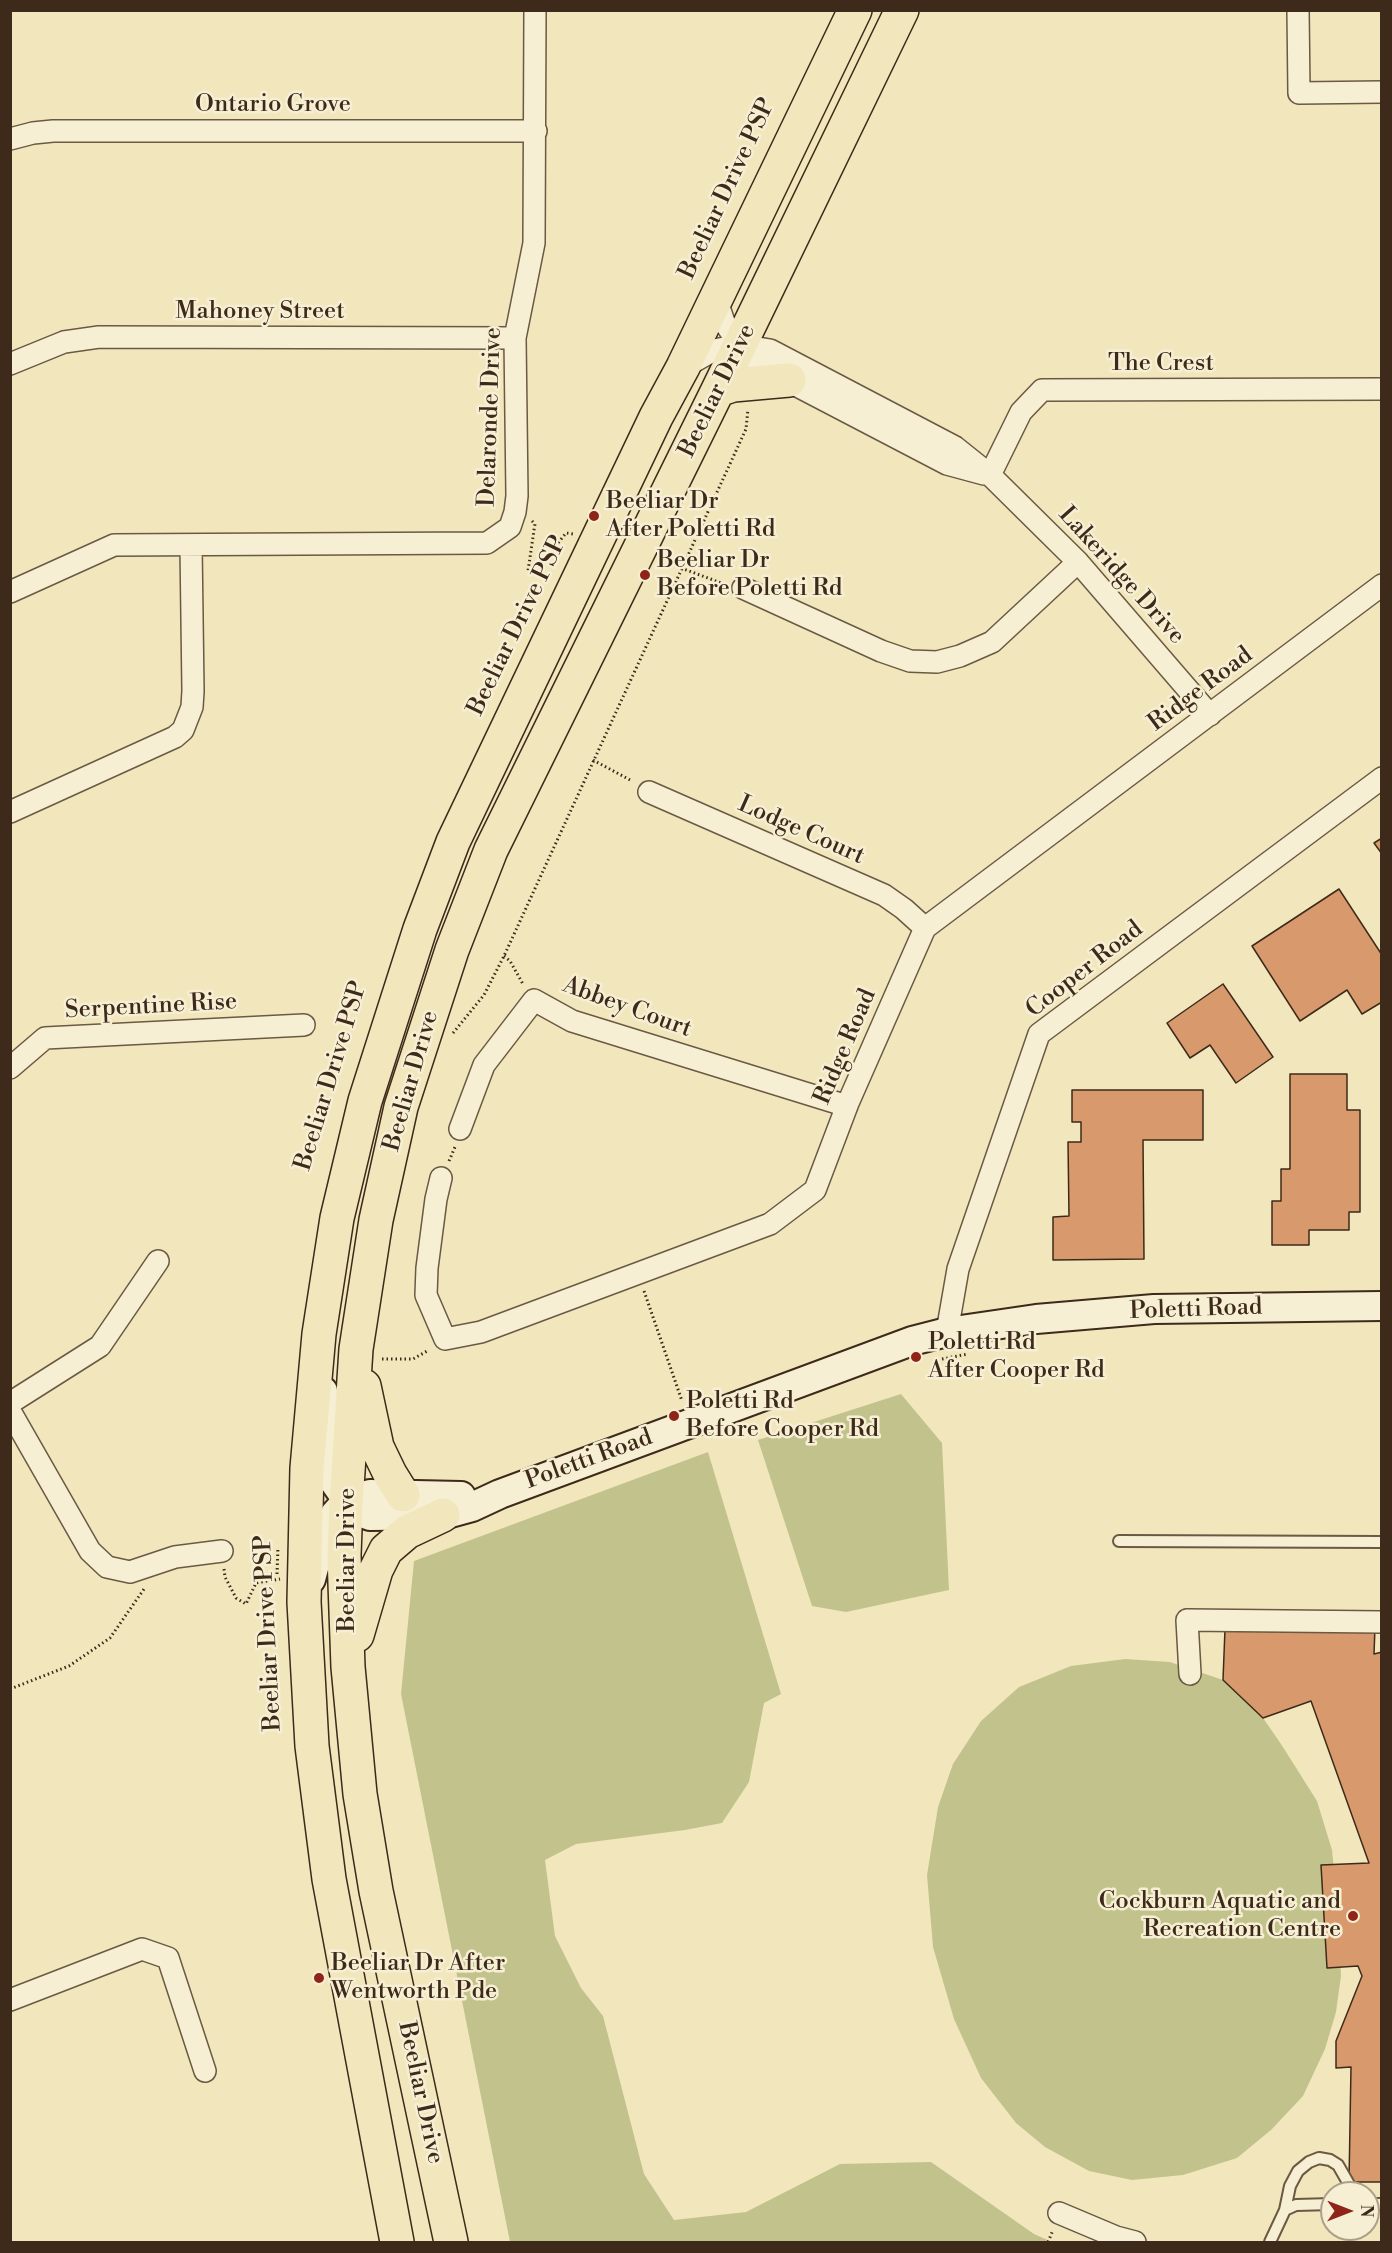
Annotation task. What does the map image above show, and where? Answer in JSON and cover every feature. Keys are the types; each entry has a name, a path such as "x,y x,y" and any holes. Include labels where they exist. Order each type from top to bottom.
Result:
{"highway":[{"name":"Beeliar Drive","path":"397,2242 329,1879 291,1587 307,1468 319,1334 337,1218 365,1101 420,929 449,853 656,417 683,367 855,10"},
{"name":"Beeliar Drive","path":"451,2242 376,1891 359,1784 348,1667 344,1555 346,1502 369,1354 376,1220 401,1107 453,950 491,850 902,10"},
{"path":"718,390 733,385 789,380"},
{"path":"369,1354 377,1447 403,1495"},
{"path":"348,1667 376,1570 386,1550 407,1532 443,1515"}],"main road":[{"name":"Poletti Road","path":"500,1494 443,1497 370,1494 346,1502 354,1510 370,1516 443,1515 472,1507 500,1494 912,1341 947,1332 1036,1319 1154,1309 1382,1306"},
{"path":"291,1587 318,1553 335,1514 346,1502 335,1483 325,1410 319,1334"}],"street":[{"name":"Delaronde Drive","path":"10,592 114,546 487,543 499,537 510,527 517,496 515,338 534,243 535,10"},
{"path":"1298,10 1299,93 1382,92"},
{"name":"Ontario Grove","path":"10,139 52,131 536,131"},
{"path":"716,298 724,322 740,345 761,367 947,464 990,475"},
{"name":"Mahoney Street","path":"10,364 64,342 99,337 515,338"},
{"name":"Lakeridge Drive","path":"683,367 714,350 740,345 770,350 955,447 990,475 1078,562 1210,715"},
{"name":"The Crest","path":"990,475 1021,412 1042,390 1382,389"},
{"path":"10,812 175,737 183,730 192,707 193,691 191,545"},
{"path":"743,588 881,651 910,661 937,662 960,656 992,642 1078,562"},
{"name":"Ridge Road","path":"445,1339 481,1332 770,1224 815,1190 847,1106 925,928 1382,585"},
{"name":"Cooper Road","path":"947,1332 958,1269 1039,1034 1382,778"},
{"name":"Lodge Court","path":"649,792 884,896 904,909 925,928"},
{"name":"Abbey Court","path":"460,1129 484,1065 534,1000 573,1021 847,1106"},
{"name":"Serpentine Rise","path":"10,1068 45,1038 304,1025"},
{"path":"441,1178 434,1211 426,1295 445,1339"},
{"path":"10,1402 100,1346 158,1261"},
{"path":"10,1411 90,1551 106,1567 130,1572 175,1557 222,1551"},
{"path":"1190,1674 1187,1620 1382,1622"},
{"path":"10,2000 142,1949 168,1958 205,2071"},
{"path":"1059,2213 1116,2237 1135,2242"}],"lane":[{"path":"1119,1541 1382,1542"},
{"path":"1270,2242 1286,2210 1290,2186 1298,2171 1309,2162 1319,2158 1330,2160 1338,2165 1347,2181"},
{"path":"1286,2210 1296,2205 1320,2204"}],"path":[{"path":"449,1038 484,995 504,956 746,429 749,402"},
{"path":"528,518 535,524 528,572 530,574 533,575 566,533 579,536"},
{"path":"681,568 718,583 743,588"},
{"path":"593,760 649,792"},
{"path":"504,956 534,1000"},
{"path":"441,1178 460,1129"},
{"path":"638,1274 686,1411"},
{"path":"369,1354 413,1359 445,1339"},
{"path":"941,1359 975,1353"},
{"name":"Beeliar Drive PSP","path":"278,1543 291,1587"},
{"path":"222,1551 225,1577 236,1598 246,1604 256,1583 291,1587"},
{"path":"10,1689 69,1666 110,1638 148,1584"}],"green space":[{"path":"901,1394 942,1443 949,1590 846,1612 812,1606 758,1440"},
{"path":"708,1452 781,1694 764,1703 749,1782 722,1823 576,1844 545,1860 555,1936 581,1988 603,2016 644,2174 674,2220 746,2212 840,2164 931,2162 1034,2234 1052,2242 510,2242 401,1694 414,1561"},
{"path":"1125,1659 1170,1662 1223,1680 1263,1718 1281,1744 1317,1801 1332,1850 1341,1976 1336,2012 1325,2049 1303,2096 1271,2130 1237,2158 1183,2175 1132,2180 1089,2171 1045,2147 1016,2123 981,2078 954,2019 933,1947 927,1875 938,1807 953,1764 981,1721 1019,1687 1071,1666"}],"building":[{"path":"1382,838 1382,854 1374,843"},
{"path":"1339,889 1382,955 1382,1002 1362,1014 1347,990 1300,1021 1252,946"},
{"path":"1223,984 1273,1057 1236,1083 1210,1045 1190,1058 1167,1023"},
{"path":"1290,1074 1347,1074 1347,1110 1360,1110 1360,1212 1349,1212 1349,1230 1309,1230 1309,1245 1272,1245 1272,1201 1281,1201 1281,1169 1290,1169"},
{"path":"1072,1090 1203,1090 1203,1140 1143,1140 1144,1259 1053,1260 1053,1217 1069,1216 1068,1142 1081,1142 1081,1122 1072,1122"},
{"name":"Cockburn Aquatic and Recreation Centre","path":"1375,1627 1374,1654 1382,1652 1382,2182 1349,2181 1351,2067 1336,2068 1336,2041 1362,1976 1358,1966 1327,1968 1321,1865 1369,1863 1311,1701 1263,1718 1223,1680 1225,1629"}],"place":[{"name":"Beeliar Dr After Poletti Rd","path":"594,516"},
{"name":"Beeliar Dr Before Poletti Rd","path":"645,575"},
{"name":"Poletti Rd After Cooper Rd","path":"916,1357"},
{"name":"Poletti Rd Before Cooper Rd","path":"674,1416"},
{"name":"Cockburn Aquatic and Recreation Centre","path":"1353,1916"},
{"name":"Beeliar Dr After Wentworth Pde","path":"319,1978"}]}
